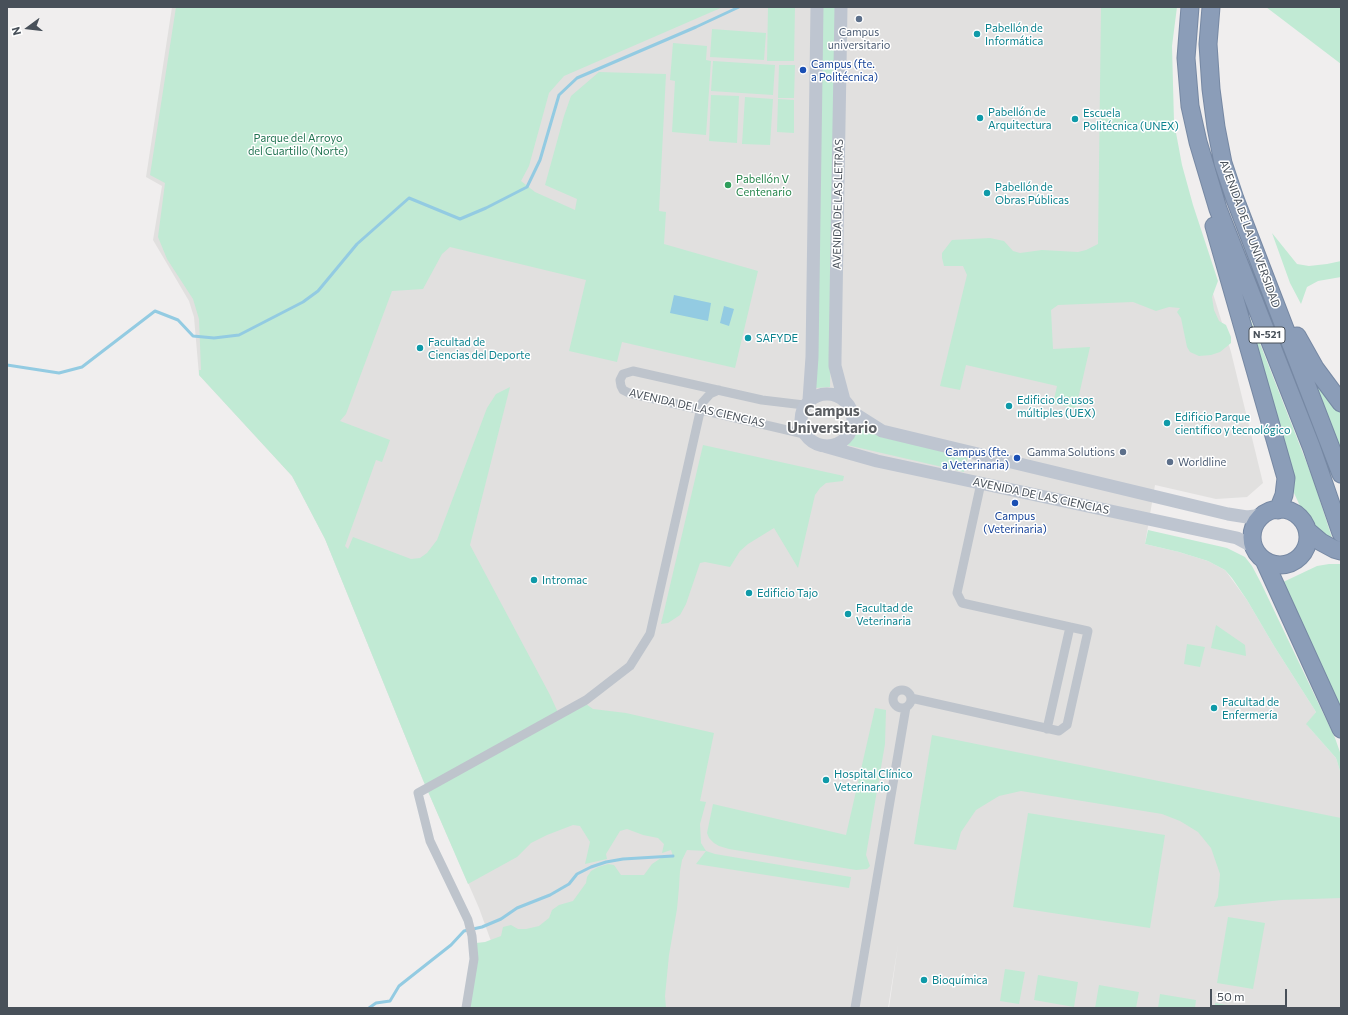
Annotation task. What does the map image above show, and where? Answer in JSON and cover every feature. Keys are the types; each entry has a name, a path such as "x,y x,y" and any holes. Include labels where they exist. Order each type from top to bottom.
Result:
{"highway":[{"name":"AVENIDA DE LA UNIVERSIDAD","path":"1190,7 1186,58 1190,106 1198,142 1218,209 1311,446 1340,530"},
{"name":"AVENIDA DE LA UNIVERSIDAD","path":"1211,7 1208,44 1210,89 1223,163 1235,199 1341,474"},
{"path":"1198,142 1203,188 1286,478 1284,494 1271,513 1258,522 1253,532 1253,543 1341,729"},
{"path":"1235,199 1299,339 1315,368 1341,403"},
{"path":"1271,513 1287,510 1297,515 1314,537 1338,550"},
{"path":"1260,555 1273,564 1285,565 1293,562 1302,555 1308,544 1308,531"},
{"path":"1302,555 1338,550"}],"main road":[{"path":"807,403 815,396 826,394 834,394 844,400 852,412 853,420 852,428 846,438 836,444 824,446 813,442 804,434 800,425 801,415 807,403 812,357 817,7"},
{"name":"AVENIDA DE LAS LETRAS","path":"842,7 835,362 844,400"},
{"path":"852,412 882,431 1228,514 1247,517 1271,513"},
{"name":"AVENIDA DE LAS CIENCIAS","path":"824,446 877,461 1237,538 1250,545 1260,555"}],"street":[{"name":"AVENIDA DE LAS CIENCIAS","path":"804,434 629,393 621,386 621,377 625,373 633,371 762,400 807,403"},
{"path":"466,1008 474,959 472,936 468,923 430,841 418,793 586,700 630,666 650,634 701,410 705,398 719,390"},
{"path":"901,707 894,701 894,698 898,691 906,691 911,698 1047,729 1059,731 1067,725 1088,631 962,602 957,593 980,483"},
{"path":"1047,729 1070,627"},
{"path":"901,707 910,703 911,698"},
{"path":"855,1008 902,731 900,716 901,707"}],"shaded area":[{"path":"172,7 1170,7 1172,140 1194,232 1231,352 1263,483 1247,497 1216,499 1155,485 1145,544 1208,561 1225,570 1247,600 1316,712 1307,725 1336,758 1341,774 1341,1008 889,1008 898,945 888,1008 551,1008 492,944 479,908 423,780 325,539 292,476 199,375 194,317 189,301 153,240 162,186 146,177"}],"green space":[{"name":"Parque del Arroyo del Cuartillo (Norte)","path":"176,7 723,7 564,76 549,93 529,166 521,181 535,192 575,210 577,199 545,185 571,96 599,72 666,74 659,211 666,212 664,244 758,271 735,368 622,342 617,362 569,351 586,280 450,247 442,254 423,289 392,291 346,414 340,421 390,440 382,462 376,460 345,546 348,549 353,537 411,559 420,558 427,553 437,540 487,408 496,394 510,387 470,545 550,695 560,717 586,704 593,709 626,713 714,733 700,801 706,802 700,824 701,843 706,851 687,850 682,860 677,909 669,955 665,996 666,1008 470,1008 476,943 485,942 501,936 503,927 511,925 518,929 526,929 539,926 549,918 552,910 559,905 573,901 586,883 587,877 591,871 598,867 608,864 614,865 621,875 644,875 652,864 661,858 673,856 671,850 662,853 664,844 658,838 643,835 627,829 620,831 606,854 607,859 585,864 590,842 580,826 573,825 531,843 517,857 468,884 423,780 325,539 292,476 199,375 199,370 201,370 199,319 193,299 167,259 158,237 165,183 150,175"},
{"path":"768,7 795,7 794,61 767,61"},
{"path":"823,7 835,7 830,387 815,388"},
{"path":"1101,7 1177,7 1172,46 1174,122 1182,165 1193,205 1218,281 1212,297 1214,310 1219,321 1226,325 1231,337 1231,343 1220,352 1211,355 1199,356 1190,352 1187,347 1181,318 1177,312 1180,308 1169,307 1156,311 1133,302 1058,305 1051,310 1053,349 1090,347 1076,408 1053,404 1057,386 966,365 960,390 940,386 967,275 963,266 944,266 942,253 952,240 990,238 1004,241 1013,251 1020,253 1042,250 1078,252 1098,244"},
{"path":"1266,7 1341,7 1341,64"},
{"path":"712,29 766,33 764,60 710,57"},
{"path":"673,43 707,46 706,60 711,61 706,135 672,132 675,81 670,80"},
{"path":"713,61 775,65 773,95 711,91"},
{"path":"779,65 795,65 794,98 778,98"},
{"path":"711,95 739,96 737,143 709,141"},
{"path":"745,97 773,99 770,145 742,144"},
{"path":"778,99 794,100 794,133 777,132"},
{"path":"1272,233 1297,264 1309,266 1341,261 1341,277 1318,281 1307,287 1301,304 1290,283"},
{"path":"1241,295 1313,479 1333,541 1316,530 1312,521 1300,506 1294,493 1292,480"},
{"path":"1315,380 1341,410 1341,450 1315,383"},
{"path":"859,425 881,437 968,457 964,472 847,445 857,433"},
{"path":"703,445 844,476 843,481 826,483 815,495 798,568 774,528 748,544 740,551 730,567 705,562 700,563 686,604 680,615 668,623 661,624"},
{"path":"1148,530 1227,548 1245,557 1252,566 1261,583 1335,738 1341,755 1341,774 1336,758 1306,724 1316,712 1232,578 1225,570 1208,561 1145,544"},
{"path":"1340,564 1341,570 1341,718 1279,584 1317,566"},
{"path":"1216,625 1245,645 1246,656 1211,648"},
{"path":"1187,644 1205,647 1200,667 1184,664"},
{"path":"875,708 886,710 885,744 866,855 870,866 867,869 856,870 729,849 719,846 709,838 707,833 713,804 846,835"},
{"path":"932,735 1341,818 1341,898 1282,900 1214,907 1218,897 1220,874 1211,848 1198,832 1180,821 1162,814 1021,791 999,796 976,810 961,832 956,850 914,844"},
{"path":"1028,813 1165,835 1150,928 1013,907"},
{"path":"706,851 715,854 851,877 849,888 696,864"},
{"path":"1228,917 1265,923 1253,989 1217,983"},
{"path":"1005,969 1025,972 1019,1004 1000,1001"},
{"path":"1038,975 1078,982 1074,1007 1034,1000"},
{"path":"1099,985 1139,992 1136,1008 1095,1008"},
{"path":"1160,994 1196,1000 1195,1008 1158,1008"},
{"path":"1215,1003 1243,1008 1215,1008"}],"water":[{"path":"674,295 711,303 708,321 670,313"},
{"path":"724,306 734,309 729,326 720,323"}],"waterway":[{"path":"7,365 59,373 82,367 155,311 178,320 193,336 214,338 239,335 303,302 318,291 357,244 409,198 460,219 486,208 527,187 540,160 559,95 577,78 739,7"},
{"path":"369,1008 376,1003 390,1001 399,986 451,945 464,931 482,927 501,919 517,908 550,895 569,884 577,874 606,862 623,859 673,856"}],"place":[{"name":"Campus universitario","path":"859,19"},
{"name":"Pabellón de Informática","path":"977,34"},
{"name":"Campus (fte. a Politécnica)","path":"803,70"},
{"name":"Pabellón de Arquitectura","path":"980,118"},
{"name":"Escuela Politécnica (UNEX)","path":"1075,119"},
{"name":"Pabellón V Centenario","path":"728,185"},
{"name":"Pabellón de Obras Públicas","path":"987,193"},
{"name":"SAFYDE","path":"748,338"},
{"name":"Facultad de Ciencias del Deporte","path":"420,348"},
{"name":"Edificio de usos múltiples (UEX)","path":"1009,406"},
{"name":"Edificio Parque científico y tecnológico","path":"1167,423"},
{"name":"Gamma Solutions","path":"1123,452"},
{"name":"Campus (fte. a Veterinaria)","path":"1017,458"},
{"name":"Worldline","path":"1170,462"},
{"name":"Campus (Veterinaria)","path":"1015,503"},
{"name":"Intromac","path":"534,580"},
{"name":"Edificio Tajo","path":"749,593"},
{"name":"Facultad de Veterinaria","path":"848,614"},
{"name":"Facultad de Enfermería","path":"1214,708"},
{"name":"Hospital Clínico Veterinario","path":"826,780"},
{"name":"Bioquímica","path":"924,980"}],"district":[{"name":"Campus Universitario","path":"832,420"}]}
